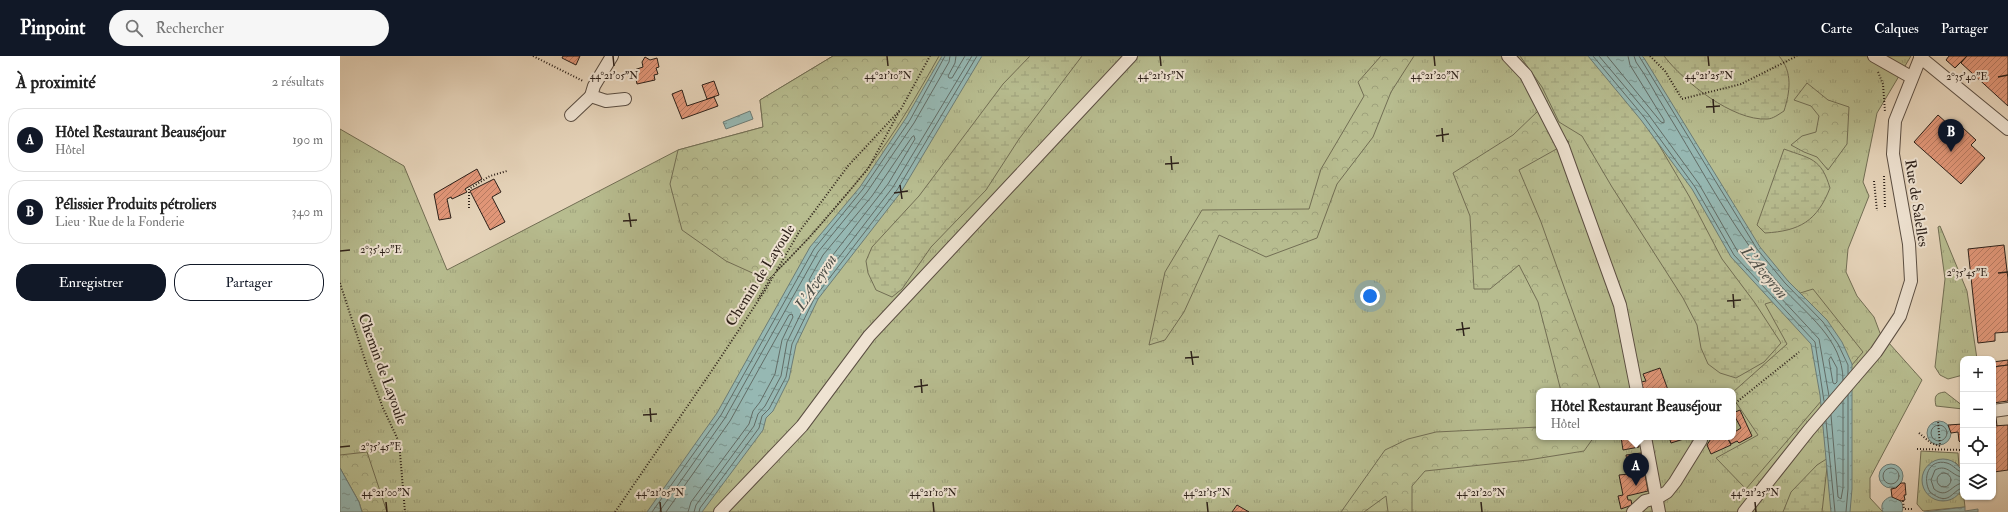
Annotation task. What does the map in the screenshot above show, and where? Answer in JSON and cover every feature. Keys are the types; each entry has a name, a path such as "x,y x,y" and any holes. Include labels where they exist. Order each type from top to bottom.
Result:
{"street":[{"path":"571,115 592,91 612,56"},
{"path":"720,512 802,426 869,336 1131,56"},
{"path":"1508,56 1526,75 1563,147 1620,305 1636,388"},
{"path":"1874,56 1911,77"},
{"path":"1921,57 2007,127"},
{"name":"Rue de Salelles","path":"1744,512 1809,430 1876,352 1900,316 1910,281 1909,244 1893,154 1895,121 1911,77 1921,57"},
{"path":"592,91 606,100 625,98"},
{"path":"1996,411 2008,409"},
{"path":"1646,440 1659,512"},
{"path":"1633,512 1645,501 1657,498 1667,492 1675,482 1701,440"}],"path":[{"path":"533,56 592,91"},
{"name":"Chemin de Layoule","path":"615,512 749,314 803,226 848,166 901,110 930,56"},
{"path":"1650,56 1665,71 1682,99 1741,84 1797,56"},
{"path":"1875,69 1883,84 1885,116"},
{"path":"749,314 768,280 809,238 868,169 901,110"},
{"path":"469,208 469,189 490,176 507,171"},
{"path":"1883,171 1885,208"},
{"path":"1874,181 1877,212"},
{"name":"Chemin de Layoule","path":"340,283 367,366 383,408 399,442 405,512"},
{"path":"1736,403 1799,352"},
{"path":"1919,433 1931,443 1940,446 1938,421"},
{"path":"1917,448 1960,450"},
{"path":"1903,501 1904,509 1912,509"}],"green space":[{"path":"833,56 1911,56 1877,113 1863,182 1869,196 1848,249 1846,272 1857,296 1874,317 1880,333 1922,380 1870,478 1870,498 1883,512 340,512 340,129 404,166 447,270 678,150 763,127 760,100"},
{"path":"833,56 939,56 887,142 856,184 807,240 768,280 726,261 682,230 670,184 678,150 763,127 760,100"},
{"path":"1030,56 1082,56 1019,139 986,190 931,247 902,289 892,297 876,290 868,273 866,261 872,247 919,196 1003,84"},
{"path":"1381,56 1414,56 1391,92 1373,137 1337,184 1317,238 1266,257 1219,235 1184,312 1165,340 1149,345 1165,272 1202,210 1309,209 1321,169 1364,96 1358,82"},
{"path":"1520,56 1591,56 1616,80 1659,145 1689,196 1722,259 1755,303 1781,343 1764,362 1736,378 1720,373 1708,364 1701,348 1697,325 1683,298 1612,187 1582,136 1559,122 1542,87"},
{"path":"1664,56 1779,56 1787,69 1789,82 1788,97 1784,111 1769,119 1754,118 1739,114 1710,98 1696,88"},
{"path":"1807,83 1828,100 1849,107 1847,144 1828,170 1817,157 1791,145 1802,136 1816,132 1819,116 1811,106 1794,100"},
{"path":"1538,111 1569,142 1519,170 1541,222 1600,388 1560,388 1538,302 1519,265 1490,289 1474,289 1470,216 1453,173 1513,135"},
{"path":"1784,149 1808,158 1819,165 1827,178 1830,188 1819,209 1806,222 1798,227 1788,230 1765,233 1757,225"},
{"path":"1940,226 1967,291 1977,356 1960,356 1960,376 1948,379 1940,375 1935,367 1945,279 1938,227"},
{"path":"1813,289 1863,352 1746,489 1716,458 1758,435 1736,402 1736,389 1787,344 1765,304"},
{"path":"1945,392 1960,404 1960,409 1936,406 1935,400 1937,394"},
{"path":"1536,427 1536,440 1592,440 1584,451 1528,460 1425,471 1412,486 1412,512 1388,512 1386,496 1364,512 1341,512 1385,450 1408,439 1436,432"},
{"path":"1921,451 1958,453 1959,466 1955,462 1960,500 1964,500 1965,507 1923,511 1917,504"},
{"path":"367,452 387,512 362,512 359,502 340,468 340,455"},
{"path":"1828,458 1822,512 1783,512 1791,492 1817,465"}],"water":[{"name":"L'Aveyron","path":"942,56 982,56 901,192 818,299 796,345 789,379 773,411 766,418 763,430 702,512 647,512 717,413 810,247 860,187 906,118"},
{"name":"L'Aveyron","path":"1588,56 1642,56 1644,58 1760,247 1788,281 1827,320 1842,342 1852,364 1852,489 1850,512 1831,512 1820,395 1811,344 1731,257 1692,189 1641,120"},
{"path":"750,111 753,119 726,129 723,122"},
{"path":"1939,421 1947,425 1951,433 1947,441 1939,445 1931,441 1927,433 1931,425"},
{"path":"1939,459 1947,459 1960,467 1960,493 1955,498 1947,501 1939,501 1931,498 1925,492 1922,484 1922,476 1925,468 1931,462"},
{"path":"1891,464 1900,467 1903,476 1900,485 1891,488 1882,485 1879,476 1882,467"},
{"path":"340,468 359,502 362,512 340,512"},
{"path":"1890,497 1899,499 1903,506 1902,512 1883,512 1883,503"},
{"path":"1965,507 1965,511 1978,509 1978,512 1924,512"}],"building":[{"path":"563,56 580,56 576,65 562,58"},
{"path":"1949,56 1967,56 1955,68 1946,60"},
{"path":"1967,56 2008,56 2008,106 1961,63"},
{"path":"645,57 650,60 657,58 659,67 656,68 658,74 654,75 655,80 637,84 634,70 643,67 642,62"},
{"path":"714,81 719,95 707,99 702,85"},
{"path":"682,90 687,106 714,97 718,106 682,119 672,94"},
{"path":"1938,115 1958,133 1963,128 1976,140 1971,145 1985,158 1961,184 1914,142"},
{"path":"477,169 482,179 465,189 467,192 452,199 451,197 447,199 451,218 439,220 434,194"},
{"path":"494,179 501,192 492,197 505,222 490,230 470,191"},
{"path":"2004,245 2008,279 2008,332 1995,333 1995,341 1978,343 1968,249"},
{"path":"2008,360 2008,365 1996,367 1996,362"},
{"path":"2008,365 2008,401 1996,403 1996,367"},
{"path":"1660,368 1667,388 1643,388 1641,382 1646,381 1643,374"},
{"path":"1740,410 1752,436 1739,443 1737,441 1731,444 1729,440 1736,440 1736,431 1741,428 1736,419 1736,412"},
{"path":"1960,424 1960,442 1958,432 1951,433 1948,425"},
{"path":"2008,425 2008,470 1996,472 1996,428 1996,426"},
{"path":"1621,440 1638,440 1639,447 1623,450"},
{"path":"1670,440 1681,440 1671,443"},
{"path":"1710,440 1728,440 1731,445 1711,454 1707,445"},
{"path":"1641,453 1648,491 1627,496 1628,500 1631,500 1632,505 1621,509 1618,496 1623,495 1619,475 1629,474 1626,455"},
{"path":"1901,483 1905,483 1906,495 1904,495 1905,500 1901,501 1892,497 1891,489 1896,488"},
{"path":"1237,505 1249,512 1232,512"}],"place":[{"name":"Pélissier Produits pétroliers","path":"1951,152"},
{"name":"Hôtel Restaurant Beauséjour","path":"1636,486"}]}
